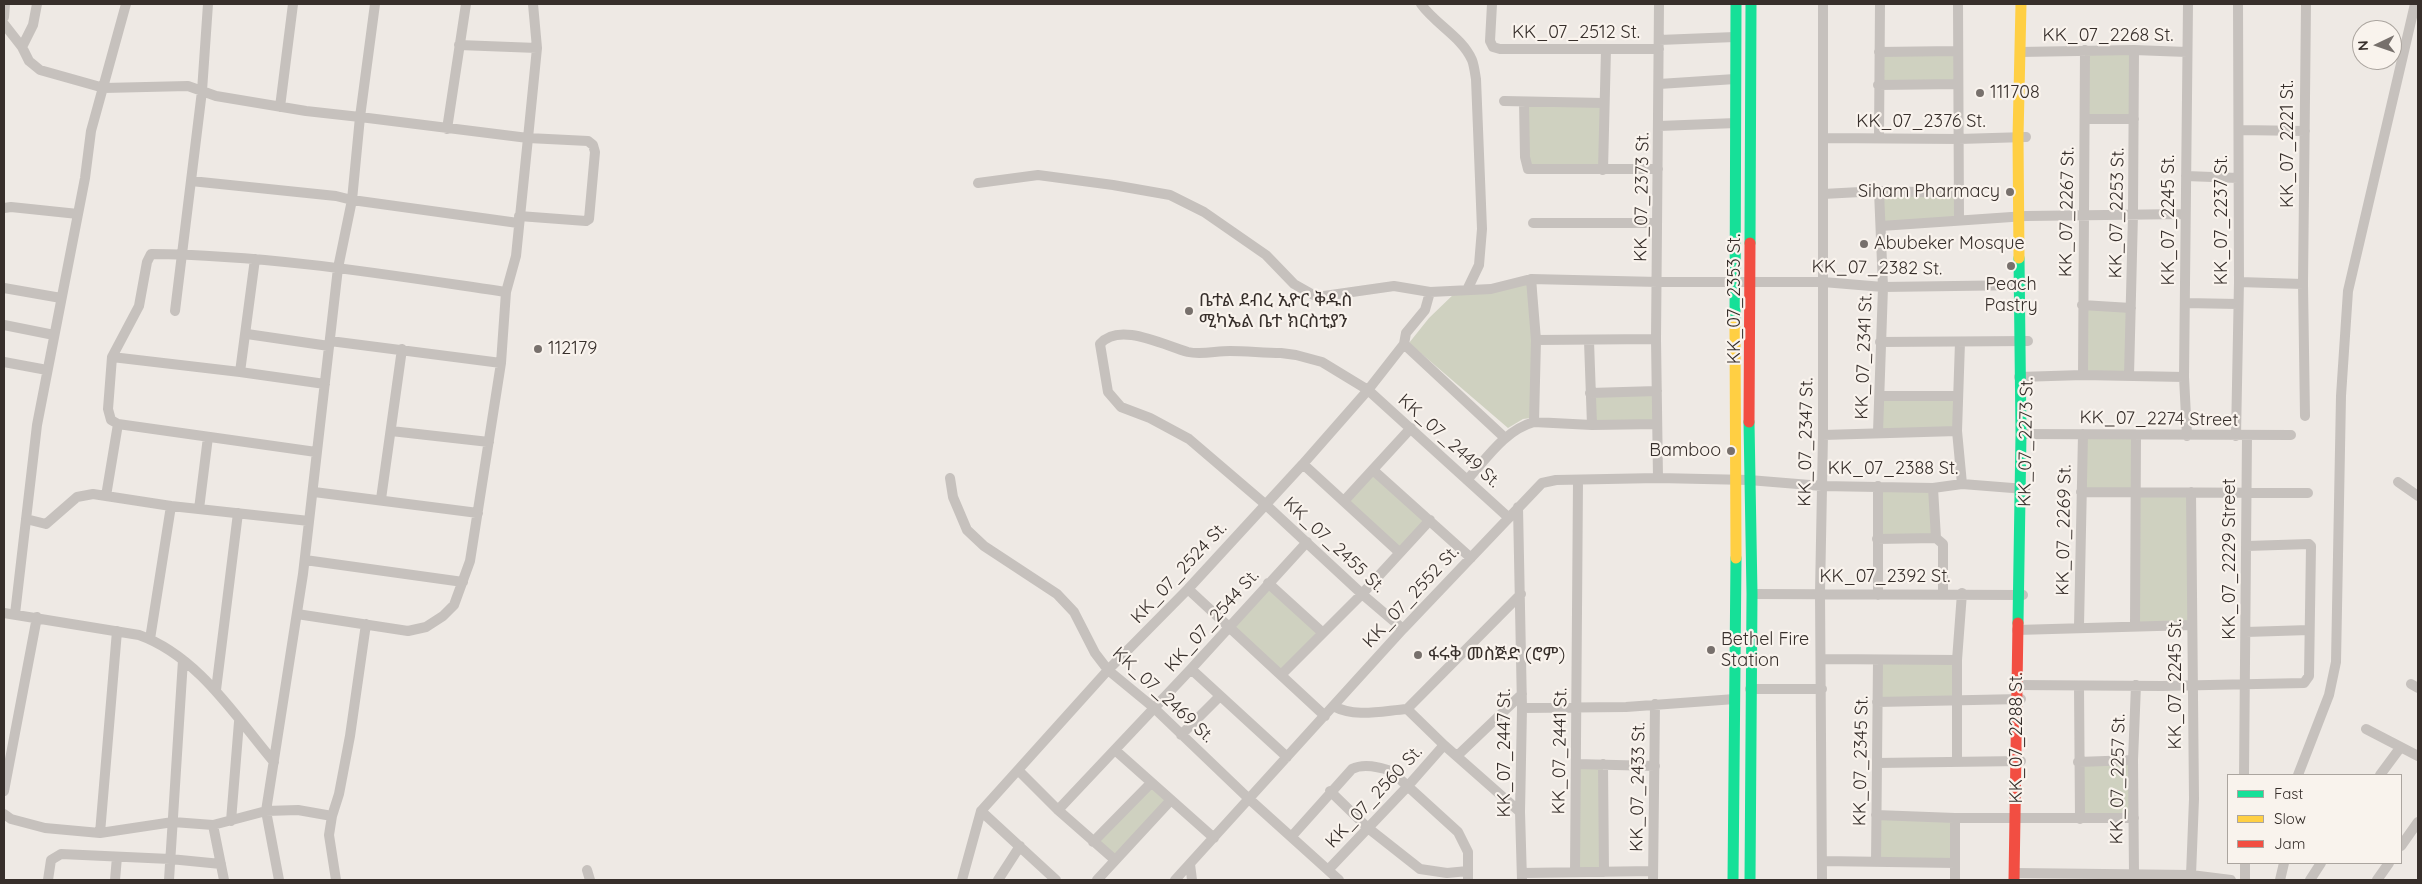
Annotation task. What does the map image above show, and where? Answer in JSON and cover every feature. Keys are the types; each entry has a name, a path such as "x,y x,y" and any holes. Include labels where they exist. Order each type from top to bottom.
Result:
{"street":[{"path":"4,17 5,4"},
{"path":"22,47 33,26 37,4"},
{"path":"15,614 37,425 47,370 78,214 91,131 126,4"},
{"path":"175,312 202,91 208,4"},
{"path":"280,107 293,4"},
{"path":"279,880 266,811 305,560 338,268 352,200 360,117 375,4"},
{"path":"447,129 466,4"},
{"path":"297,614 408,631 426,627 443,616 454,605 463,582 470,561 501,363 506,292 516,256 537,48 533,4"},
{"path":"1421,4 1431,18 1460,44 1472,60 1476,79 1482,230 1479,265 1467,290"},
{"name":"KK_07_2512 St.","path":"1492,4 1490,41 1493,47 1500,49 1606,49 1735,37"},
{"name":"KK_07_2373 St.","path":"1658,478 1656,424 1658,282 1656,223 1659,126 1659,4"},
{"name":"KK_07_2353 St.","path":"1733,880 1737,595 1734,283 1736,4"},
{"name":"KK_07_2353 St.","path":"1750,880 1752,594 1749,480 1751,4"},
{"name":"KK_07_2347 St.","path":"1822,880 1822,659 1820,593 1823,435 1823,4"},
{"path":"1879,138 1880,4"},
{"path":"1958,4 1958,220"},
{"name":"KK_07_2273 St.","path":"2021,4 2024,52"},
{"name":"KK_07_2273 St.","path":"2017,877 2024,434 2022,137 2024,52 2028,4"},
{"name":"KK_07_2245 St.","path":"2187,436 2184,377 2188,4"},
{"name":"KK_07_2237 St.","path":"2236,436 2239,282 2238,4"},
{"name":"KK_07_2221 St.","path":"2305,416 2303,284 2306,4"},
{"path":"2298,774 2329,694 2336,662 2341,396 2348,291 2415,4"},
{"path":"4,24 22,47 29,61 40,70 104,88 188,86 216,96 280,107 528,138 588,141 593,145 595,152 589,219 580,222 519,220 352,200 336,196 192,180"},
{"path":"460,45 537,48"},
{"path":"1603,170 1606,49"},
{"name":"KK_07_2268 St.","path":"2024,52 2085,50 2187,52"},
{"name":"KK_07_2267 St.","path":"2082,375 2085,50"},
{"name":"KK_07_2253 St.","path":"2129,376 2134,214 2134,50"},
{"path":"1880,52 1957,51"},
{"path":"1659,84 1735,79"},
{"path":"1878,85 1958,84"},
{"path":"1504,101 1604,103"},
{"path":"1524,102 1525,157 1528,169 1658,169"},
{"path":"2084,119 2134,119"},
{"path":"1659,126 1736,123"},
{"path":"2239,130 2305,131"},
{"name":"KK_07_2376 St.","path":"1824,138 1958,139 2022,137"},
{"name":"KK_07_2382 St.","path":"978,183 1038,176 1113,185 1170,195 1204,212 1244,242 1266,255 1294,284 1317,297 1394,286 1430,292 1491,289 1531,279 1734,283 1823,282 1883,287 2024,285"},
{"path":"2186,176 2238,178"},
{"path":"1823,194 1879,191 1958,193"},
{"name":"KK_07_2341 St.","path":"1878,432 1883,287 1879,191"},
{"path":"4,208 11,206 78,214"},
{"path":"1881,226 2022,216 2185,214"},
{"path":"1533,223 1656,223"},
{"path":"316,452 118,424 111,420 108,409 112,357 116,345 139,306 148,256 151,254 182,254 255,259 338,268 506,292"},
{"path":"240,372 255,259"},
{"path":"1531,279 1536,340 1534,422"},
{"path":"2239,282 2303,284"},
{"path":"4,288 61,298"},
{"name":"KK_07_2524 St.","path":"962,880 981,812 1108,670 1188,589 1368,390 1404,344 1406,333 1425,310 1430,292"},
{"path":"2185,303 2238,304"},
{"path":"2082,305 2131,308"},
{"path":"4,325 54,335"},
{"path":"246,334 330,344 402,349 501,363"},
{"name":"KK_07_2449 St.","path":"1265,504 1189,439 1150,418 1121,407 1108,392 1101,360 1100,344 1110,336 1129,335 1164,342 1187,352 1231,351 1296,355 1322,362 1368,390 1509,518"},
{"path":"1536,340 1656,339"},
{"path":"1589,341 1592,425"},
{"path":"1880,342 2024,341"},
{"path":"1960,342 1957,431 1962,484"},
{"path":"1404,344 1505,438"},
{"path":"381,499 402,349"},
{"path":"112,357 325,384"},
{"path":"4,362 47,370"},
{"path":"2023,377 2082,375 2184,377"},
{"path":"1590,393 1657,391"},
{"path":"1880,396 1958,396"},
{"path":"1467,480 1513,431 1534,422 1592,425 1656,424"},
{"path":"106,496 118,424"},
{"path":"1344,501 1411,428"},
{"path":"391,430 489,442"},
{"path":"1823,435 1957,431"},
{"name":"KK_07_2274 Street","path":"2024,434 2136,436 2291,435"},
{"name":"KK_07_2269 St.","path":"2079,626 2083,434"},
{"path":"2136,436 2134,493 2136,625"},
{"name":"KK_07_2229 Street","path":"2244,774 2247,436"},
{"path":"200,509 208,437"},
{"path":"1303,464 1400,552"},
{"path":"1373,470 1471,558"},
{"name":"KK_07_2469 St.","path":"950,478 953,497 967,530 984,546 1057,594 1074,612 1095,653 1108,670 1153,707 1248,798 1292,836 1338,880"},
{"name":"KK_07_2552 St.","path":"1175,880 1403,629 1542,484 1556,480 1658,478 1737,480"},
{"name":"KK_07_2388 St.","path":"1737,480 1822,486 1934,488 1962,484 2022,489"},
{"name":"KK_07_2441 St.","path":"1575,872 1578,481"},
{"path":"2398,482 2418,496"},
{"path":"1878,486 1878,595"},
{"path":"1934,488 1936,538"},
{"path":"314,492 381,499 478,513"},
{"path":"2081,492 2308,493"},
{"name":"KK_07_2245 St.","path":"2184,877 2194,799 2191,492"},
{"path":"26,519 46,524 78,497 93,494 171,506 309,521"},
{"name":"KK_07_2455 St.","path":"1265,504 1362,594 1403,629"},
{"path":"150,639 171,506"},
{"name":"KK_07_2447 St.","path":"1518,507 1521,594 1522,708 1520,812 1522,877"},
{"path":"216,690 238,513"},
{"path":"1282,675 1362,594 1430,520"},
{"path":"1877,539 1936,538 1943,544 1943,593"},
{"name":"KK_07_2544 St.","path":"1058,810 1307,542"},
{"path":"2020,685 2192,686 2246,683 2304,683 2308,680 2311,546 2309,544 2247,546"},
{"path":"305,560 463,582"},
{"path":"1268,583 1323,633"},
{"path":"1188,589 1325,716"},
{"name":"KK_07_2392 St.","path":"1752,594 1820,593 1878,595 1962,593 2020,595"},
{"path":"1957,761 1957,660 1962,593"},
{"path":"1333,706 1345,712 1363,714 1372,711 1407,709 1521,594"},
{"path":"4,613 37,616 150,639 183,660 216,690 239,722 274,762"},
{"path":"4,791 37,616"},
{"path":"336,880 329,835 350,736 366,624"},
{"path":"2020,629 2079,626 2192,625"},
{"path":"2246,632 2309,630"},
{"path":"100,833 118,631"},
{"path":"1822,659 1878,661 1957,660"},
{"path":"169,880 183,660"},
{"name":"KK_07_2345 St.","path":"1876,862 1878,661"},
{"path":"1191,668 1287,757"},
{"path":"1735,673 1750,674"},
{"name":"KK_07_2257 St.","path":"2134,874 2133,760 2136,685"},
{"path":"2079,686 2078,762 2080,819"},
{"path":"1750,689 1822,689"},
{"path":"1457,756 1522,694"},
{"path":"1181,735 1220,696"},
{"path":"1522,708 1577,708 1735,699"},
{"path":"1877,702 1958,702 2020,699"},
{"name":"KK_07_2433 St.","path":"1653,876 1655,704"},
{"path":"1407,709 1444,745 1520,812"},
{"path":"231,821 239,722"},
{"path":"2366,729 2418,756"},
{"name":"KK_07_2560 St.","path":"1328,870 1444,745"},
{"path":"2381,774 2400,748"},
{"path":"1115,750 1170,801 1214,838"},
{"path":"2078,762 2133,760"},
{"path":"1878,762 2019,762"},
{"path":"1576,764 1655,766"},
{"path":"1602,764 1604,872"},
{"path":"1292,836 1330,791 1352,768 1357,766 1379,767 1391,771 1458,832 1468,852 1468,876 1420,869 1368,828 1330,791"},
{"path":"1018,770 1058,810 1115,860"},
{"path":"1093,842 1151,783"},
{"path":"1097,880 1170,801"},
{"path":"4,814 11,819 45,828 100,833 173,822 213,824 266,811 298,810 332,816"},
{"path":"981,812 1056,880"},
{"path":"1876,815 2019,819 2134,818"},
{"path":"1955,818 1955,880"},
{"path":"2402,845 2418,822"},
{"path":"213,824 224,880"},
{"path":"998,880 1020,846"},
{"path":"48,880 51,860 56,855 61,854 170,859 221,864"},
{"path":"114,880 117,857"},
{"path":"1822,861 1955,863"},
{"path":"1190,864 1192,880"},
{"path":"2245,864 2245,880"},
{"path":"2280,880 2284,864"},
{"path":"2310,880 2320,864"},
{"path":"2377,880 2388,864"},
{"path":"587,870 590,880"},
{"path":"1522,877 1575,872 1653,876"},
{"path":"2017,877 2085,877 2134,874 2231,880"}],"green space":[{"path":"2085,50 2134,50 2134,119 2085,119"},
{"path":"1957,51 1958,84 1878,85 1879,52"},
{"path":"1524,102 1604,103 1603,170 1528,169"},
{"path":"1879,191 1958,193 1959,220 1881,226"},
{"path":"1536,276 1539,417 1523,419 1508,428 1409,343 1429,318 1456,292"},
{"path":"2082,305 2131,308 2129,376 2083,375"},
{"path":"1657,391 1656,424 1592,425 1590,393"},
{"path":"1880,396 1958,396 1957,431 1878,432"},
{"path":"2083,434 2136,436 2134,493 2081,492"},
{"path":"1373,470 1430,520 1399,552 1344,501"},
{"path":"1878,486 1933,488 1936,538 1877,539"},
{"path":"2191,492 2192,625 2135,625 2134,493"},
{"path":"1268,583 1323,633 1281,675 1229,626"},
{"path":"1957,660 1957,702 1877,702 1878,661"},
{"path":"2133,760 2134,818 2080,819 2078,762"},
{"path":"1576,764 1603,764 1604,872 1575,872"},
{"path":"1151,783 1170,801 1115,860 1093,842"},
{"path":"1876,815 1955,818 1955,863 1876,862"}],"traffic: fast":[{"path":"1735,325 1736,4"},
{"path":"1750,243 1751,4"},
{"path":"2018,623 2021,434 2019,258"},
{"path":"1749,422 1752,594 1750,880"},
{"path":"1733,880 1736,558"}],"traffic: slow":[{"path":"2019,258 2018,137 2021,4"},
{"path":"1735,325 1736,558"}],"traffic: jam":[{"path":"1749,422 1750,243"},
{"path":"2014,880 2018,623"}],"place":[{"name":"111708","path":"1980,93"},
{"name":"Siham Pharmacy","path":"2010,192"},
{"name":"Abubeker Mosque","path":"1864,244"},
{"name":"Peach Pastry","path":"2011,266"},
{"name":"ቤተል ደብረ ኢዮር ቅዱስ ሚካኤል ቤተ ክርስቲያን","path":"1189,311"},
{"name":"112179","path":"538,349"},
{"name":"Bamboo","path":"1731,451"},
{"name":"Bethel Fire Station","path":"1711,650"},
{"name":"ፋሩቅ መስጅድ (ሮም)","path":"1418,655"}]}
